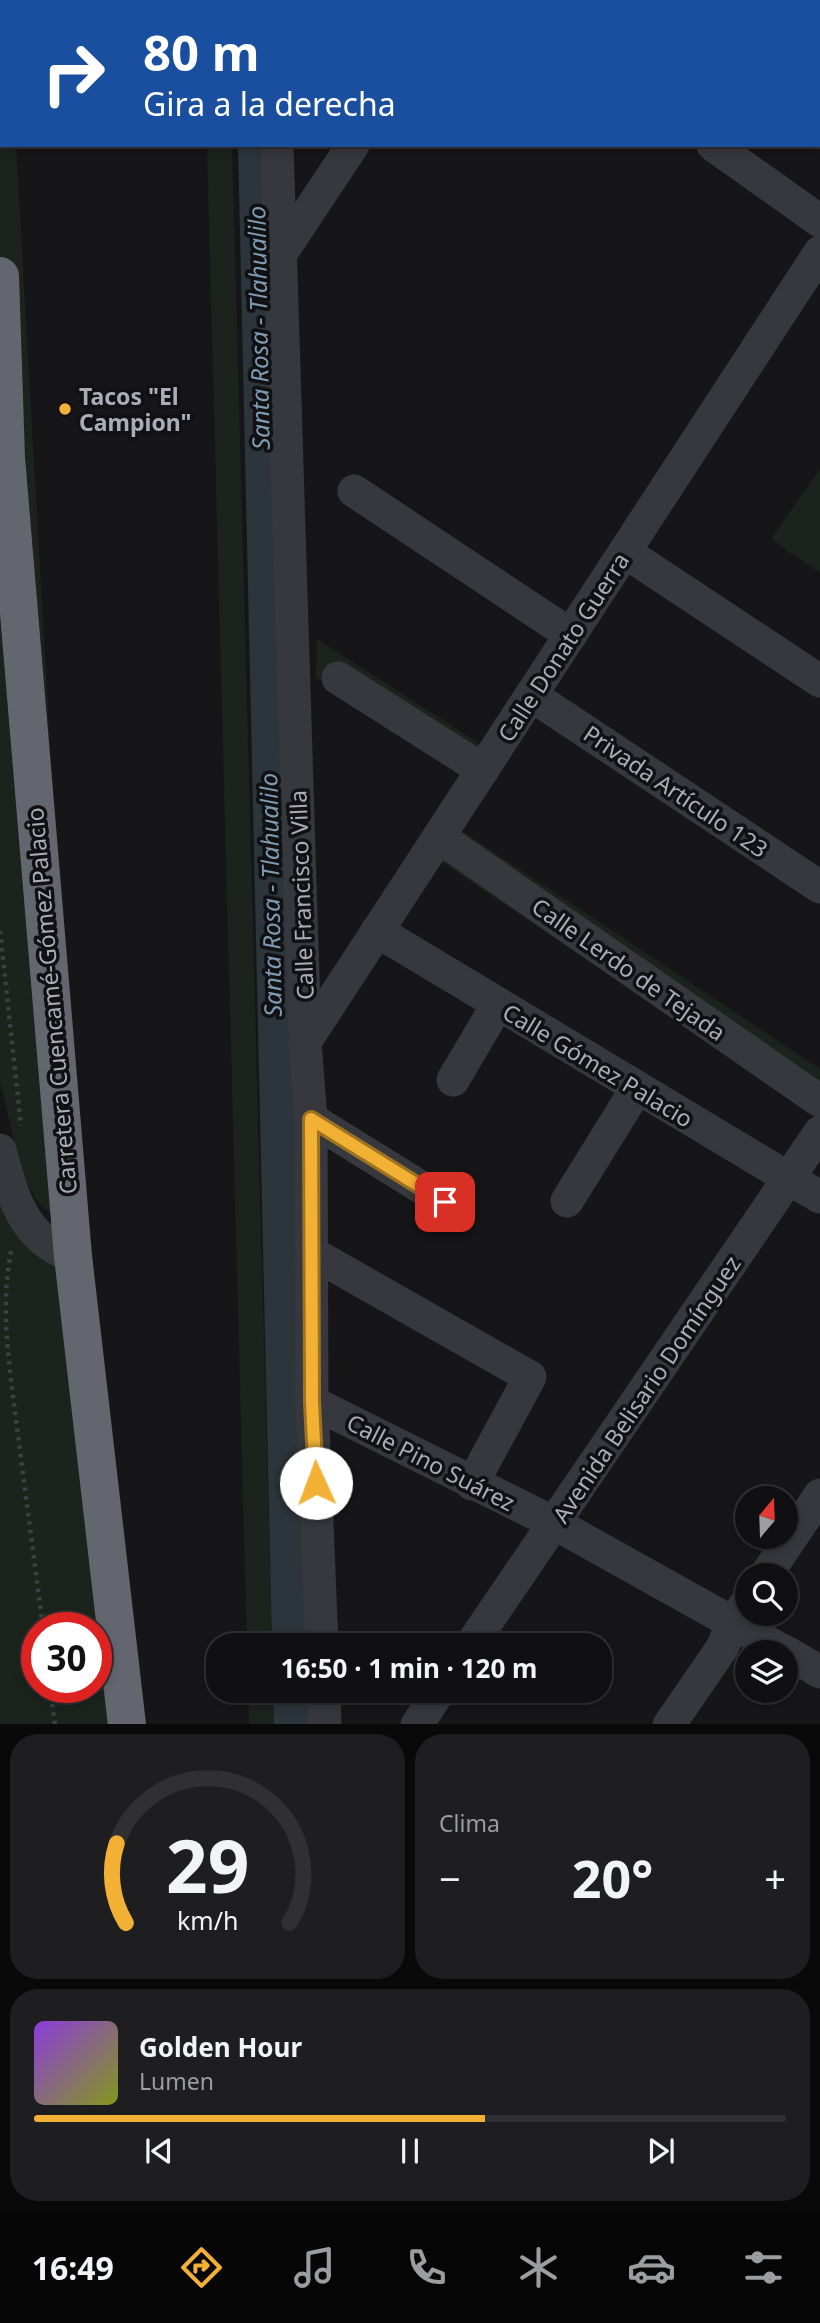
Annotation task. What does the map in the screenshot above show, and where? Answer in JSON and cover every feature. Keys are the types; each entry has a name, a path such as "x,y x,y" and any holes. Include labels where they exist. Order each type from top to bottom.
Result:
{"highway":[{"name":"Carretera Cuencamé-Gómez Palacio","path":"0,276 6,458 73,1256 127,1724"}],"street":[{"name":"Calle Francisco Villa","path":"277,147 305,1042 311,1119 312,1402 322,1633"},
{"path":"280,255 352,147"},
{"path":"716,147 820,221"},
{"name":"Calle Donato Guerra","path":"305,1042 820,252"},
{"path":"354,491 571,635"},
{"path":"625,552 820,681"},
{"path":"338,678 483,770"},
{"name":"Privada Artículo 123","path":"531,695 820,887"},
{"name":"Calle Lerdo de Tejada","path":"439,837 820,1101"},
{"name":"Calle Gómez Palacio","path":"377,931 820,1197"},
{"path":"453,1080 498,1004"},
{"path":"567,1201 637,1088"},
{"path":"311,1119 445,1202"},
{"name":"Avenida Belisario Domínguez","path":"479,1633 820,1132"},
{"path":"10,1139 10,1185 24,1218 43,1241 56,1251 73,1256"},
{"path":"312,1253 530,1377 472,1484"},
{"name":"Calle Pino Suárez","path":"312,1402 472,1484 735,1611"},
{"path":"774,1563 820,1495"},
{"path":"669,1724 722,1648 735,1623"},
{"name":"Calle Pino Suárez","path":"755,1626 771,1640"},
{"name":"Calle Pino Suárez","path":"798,1659 820,1672"},
{"path":"324,1703 325,1724"},
{"path":"417,1724 431,1703"}],"path":[{"path":"0,931 10,1139"},
{"path":"24,1218 2,1275 2,1338 13,1398 41,1612"},
{"path":"52,1703 55,1724"}],"shaded area":[{"path":"0,147 16,147 78,1239 37,1201 22,1174 0,1081"},
{"path":"207,147 232,147 272,1633 247,1633"},
{"path":"820,469 820,573 771,539"},
{"path":"317,639 480,744 461,775 316,677"},
{"path":"459,829 820,1069 820,1094 808,1109 439,860"},
{"path":"0,1167 81,1271 138,1724 0,1724"},
{"path":"248,1703 273,1703 274,1724 249,1724"}],"water":[{"name":"Santa Rosa - Tlahualilo","path":"238,147 274,147 314,1633 272,1633"},
{"path":"273,1703 315,1703 315,1724 274,1724"}],"place":[{"name":"Tacos \"El Campion\"","path":"65,409"}],"route":[{"path":"316,1483 312,1402 311,1119 445,1202"}]}
